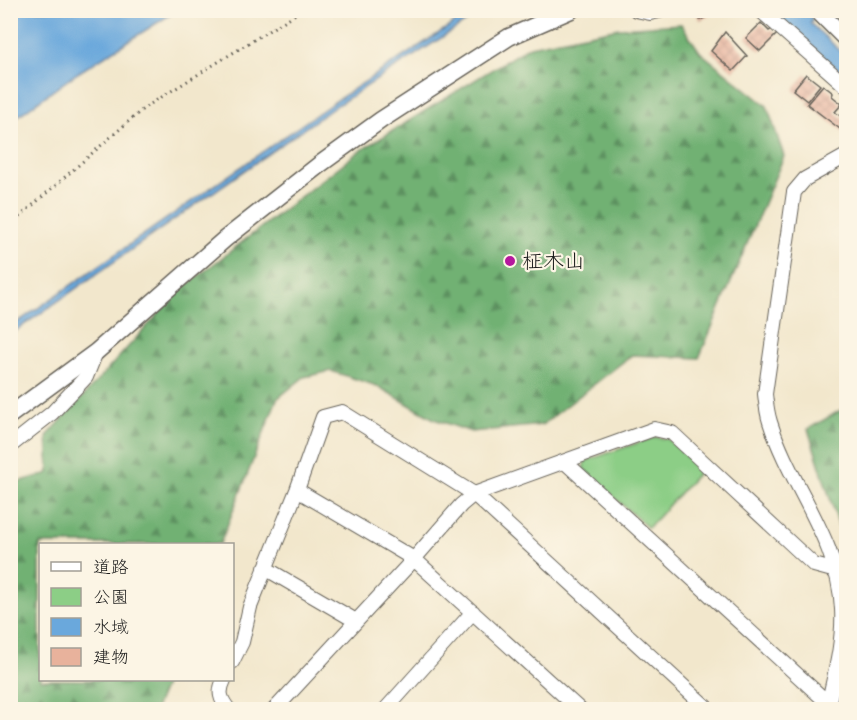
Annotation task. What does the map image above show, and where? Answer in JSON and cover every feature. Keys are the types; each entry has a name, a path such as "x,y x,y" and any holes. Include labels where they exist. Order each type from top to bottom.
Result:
{"street":[{"path":"10,415 96,352 260,210 381,120 509,37 570,10"},
{"path":"636,10 650,13 663,10"},
{"path":"760,10 846,86"},
{"path":"817,10 846,39"},
{"path":"828,707 841,636 842,609 836,571 826,542 777,442 769,420 765,394 794,192 805,179 846,156"},
{"path":"10,446 52,413 86,376 96,352"},
{"path":"234,658 242,642 250,607 297,490 323,417 342,412 474,494 709,710"},
{"path":"274,710 461,505 474,494 654,429 672,433 814,565 836,571"},
{"path":"565,462 828,707"},
{"path":"297,490 414,559 580,710"},
{"path":"265,568 356,621"},
{"path":"385,710 473,612"},
{"path":"223,681 219,689 222,701 229,710"}],"path":[{"path":"10,225 144,108 302,10"}],"green space":[{"path":"681,24 700,52 767,106 784,156 699,358 632,355 542,425 471,432 434,419 377,386 331,371 304,377 277,399 220,543 39,543 39,681 167,681 155,709 11,709 11,484 49,473 47,436 179,291 358,152 530,46 619,28"},
{"path":"841,410 846,414 846,539 840,530 808,429"},
{"path":"655,437 668,439 701,470 648,528 583,469 585,461"}],"water":[{"path":"11,10 176,11 76,74 11,121"},
{"path":"474,10 483,11 339,104 11,334 11,327 337,100"},
{"path":"769,11 798,11 799,14 802,11 808,14 813,19 810,23 846,56 846,76"}],"building":[{"path":"706,10 709,16 700,20 696,12"},
{"path":"761,23 769,31 772,29 777,34 760,51 746,38"},
{"path":"725,32 747,56 733,71 711,51"},
{"path":"806,74 820,85 807,101 793,90"},
{"path":"823,85 842,104 835,112 843,118 846,114 844,132 807,104"}],"waterway":[{"path":"835,10 846,21"}],"place":[{"name":"柾木山","path":"510,261"}]}
